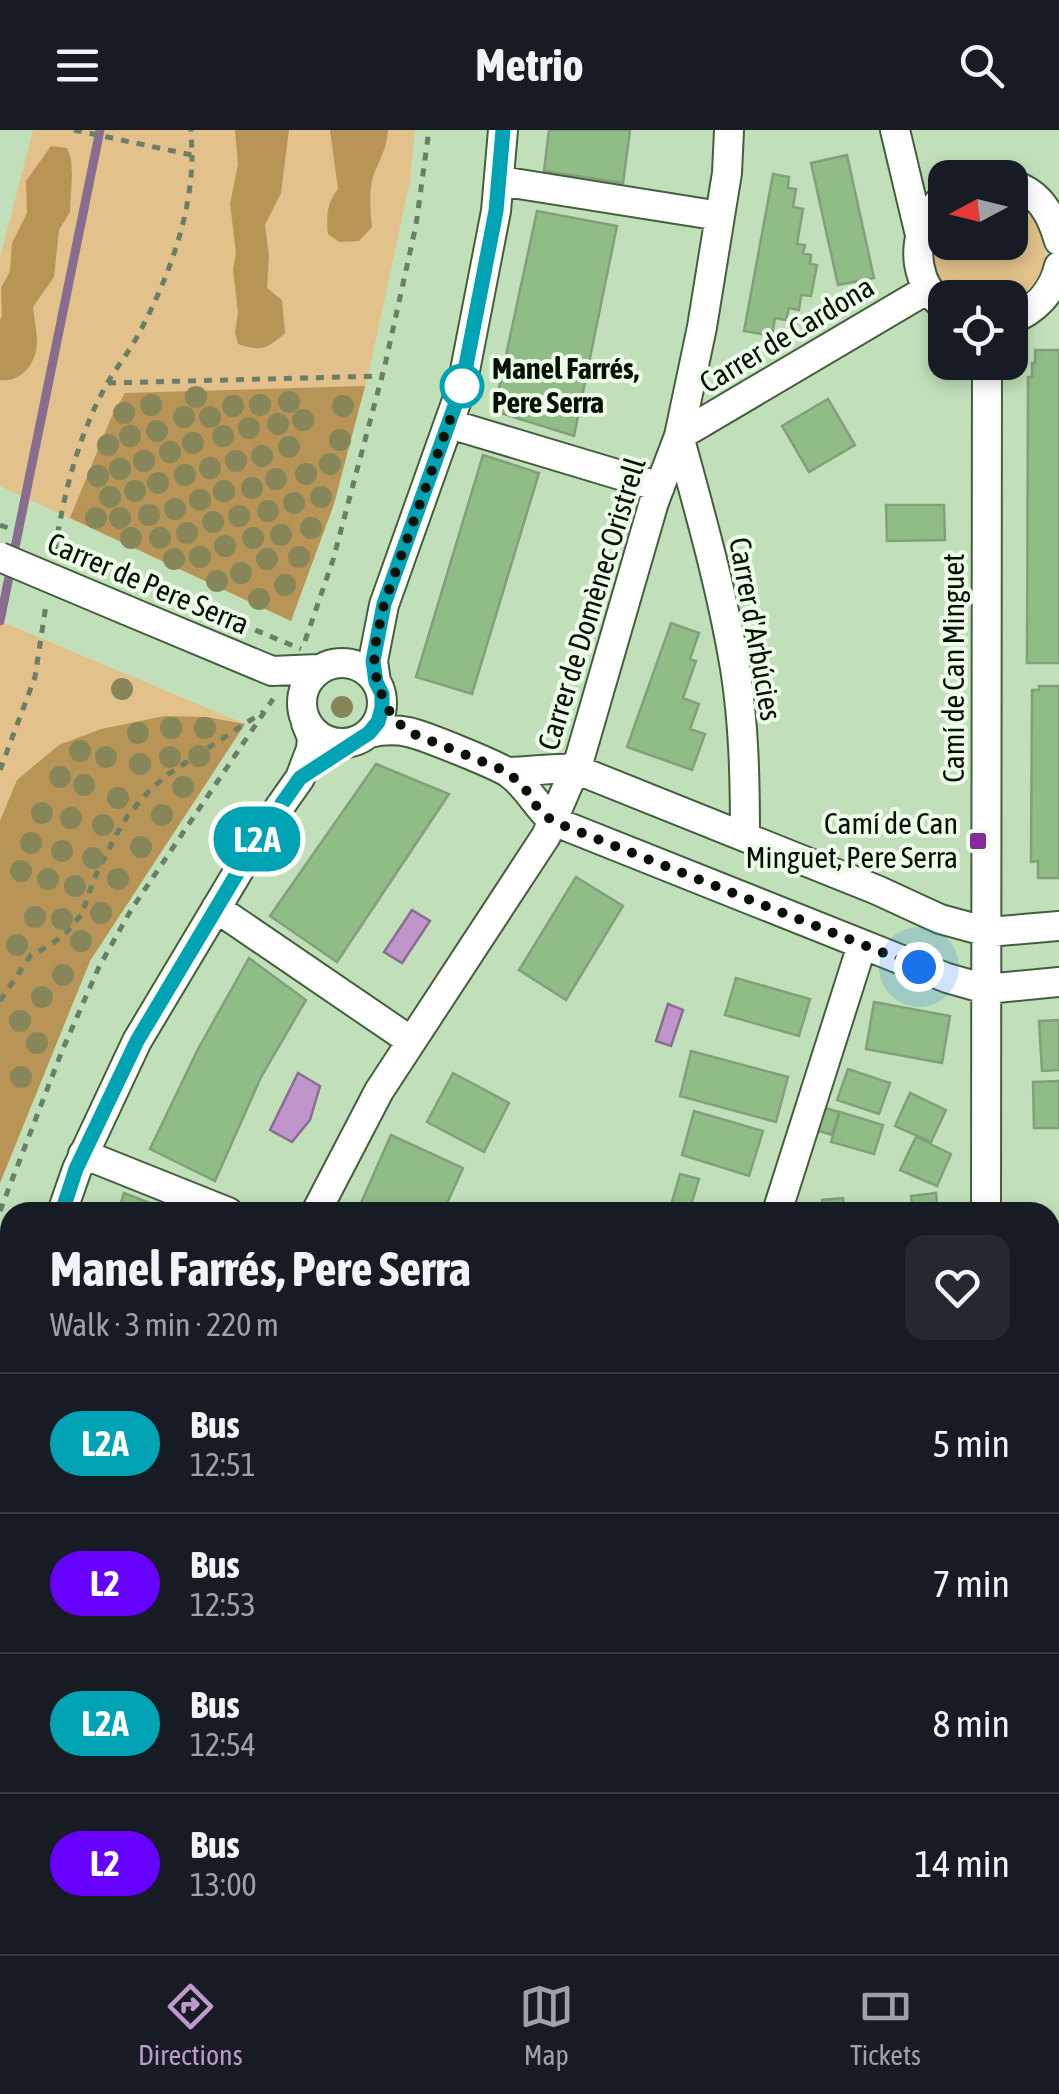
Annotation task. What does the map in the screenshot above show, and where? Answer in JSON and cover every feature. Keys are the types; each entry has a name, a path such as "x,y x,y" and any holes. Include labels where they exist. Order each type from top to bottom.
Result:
{"street":[{"path":"300,778 364,737 378,722 382,708 373,661 384,604 462,386 496,211 503,130"},
{"name":"Carrer de Domènec Oristrell","path":"321,1202 378,1091 546,836 575,769 679,436 727,174 729,130"},
{"path":"895,130 920,235"},
{"path":"500,181 720,216"},
{"path":"1028,193 1052,217 1059,241"},
{"path":"928,215 918,250 921,275 928,286"},
{"path":"1028,310 1050,290 1059,266"},
{"name":"Carrer de Cardona","path":"679,436 928,304"},
{"name":"Camí de Can Minguet","path":"986,1202 987,380"},
{"path":"450,424 660,488"},
{"name":"Carrer d'Arbúcies","path":"679,436 736,670 745,773 745,837"},
{"name":"Carrer de Pere Serra","path":"0,557 272,671 288,689 304,719"},
{"path":"66,1202 137,1041 260,835 300,778 312,738 304,719 303,691 317,660 364,634 384,604"},
{"path":"317,660 356,665 368,672 388,710 409,732"},
{"name":"Carrer de Pere Serra","path":"272,671 317,660"},
{"path":"304,719 319,736 333,743 344,744 386,729 409,732 508,772 575,769 940,919 988,932 1059,926"},
{"path":"508,772 552,821 947,978 986,989 1059,982"},
{"path":"216,908 412,1041"},
{"path":"780,1202 862,945"},
{"path":"84,1154 203,1202"}],"path":[{"path":"74,130 192,155"},
{"path":"53,564 62,508 90,421 164,279 183,220 192,176 191,130"},
{"path":"108,383 382,376"},
{"path":"0,524 18,532"},
{"path":"53,546 71,554"},
{"path":"124,576 317,660"},
{"path":"0,770 35,677 47,602"},
{"path":"0,1001 31,955 48,948 82,914 116,835 150,790 265,710"}],"shaded area":[{"path":"33,130 415,130 410,181 368,376 334,503 291,621 0,486 0,258"},
{"path":"235,130 289,130 281,193 265,225 269,256 267,288 282,300 285,333 268,346 258,348 238,344 235,332 236,253 230,204 238,164"},
{"path":"330,130 388,130 373,175 372,227 359,241 339,242 328,234 328,210 338,189"},
{"path":"51,146 67,148 71,159 70,212 59,230 54,277 33,307 37,342 34,357 21,375 0,380 1,288 10,271 12,243 27,213 26,181"},
{"path":"1028,215 1043,238 1043,268 1028,292 1028,280 941,280 933,260 1028,260"},
{"path":"365,386 334,504 291,621 70,518 125,393"},
{"path":"0,621 245,724 90,961 0,1183"},
{"path":"165,716 206,717 245,724 90,961 0,1183 0,821 17,780 59,745 101,729"},
{"path":"412,910 430,921 402,963 384,952"},
{"path":"668,1004 683,1010 671,1046 656,1041"},
{"path":"298,1073 320,1086 310,1120 292,1142 270,1130"}],"building":[{"path":"549,130 630,130 623,183 544,171"},
{"path":"847,155 874,278 838,285 811,163"},
{"path":"773,174 789,177 788,188 796,189 793,207 803,209 797,244 805,245 803,253 811,255 810,264 817,265 811,296 801,295 799,310 789,308 786,320 775,318 772,336 744,331"},
{"path":"537,211 617,226 574,436 494,411"},
{"path":"1035,350 1059,350 1059,663 1027,663 1028,377 1032,377"},
{"path":"828,399 855,445 809,472 782,426"},
{"path":"483,455 539,473 472,694 416,677"},
{"path":"886,505 944,505 945,540 887,541"},
{"path":"671,623 699,633 690,659 696,661 683,698 699,704 690,729 705,734 692,770 627,747"},
{"path":"1039,686 1059,686 1059,878 1038,878 1038,861 1031,862 1032,690 1039,690"},
{"path":"376,764 449,794 337,962 270,916"},
{"path":"576,877 623,906 566,1000 519,970"},
{"path":"249,958 306,1000 261,1077 215,1181 150,1149 198,1049"},
{"path":"736,978 810,999 799,1036 725,1015"},
{"path":"874,1002 950,1016 942,1063 866,1049"},
{"path":"1059,1020 1059,1070 1042,1071 1039,1021"},
{"path":"691,1051 788,1077 776,1122 680,1096"},
{"path":"848,1069 890,1083 879,1114 837,1100"},
{"path":"453,1073 509,1103 484,1152 427,1122"},
{"path":"1059,1081 1059,1128 1034,1128 1033,1082"},
{"path":"910,1093 946,1110 931,1142 895,1126"},
{"path":"822,1107 839,1112 832,1135 815,1130"},
{"path":"694,1111 763,1131 749,1176 682,1155"},
{"path":"840,1112 883,1125 874,1154 831,1142"},
{"path":"391,1135 463,1168 448,1202 361,1202"},
{"path":"916,1137 951,1154 937,1186 900,1170"},
{"path":"680,1174 699,1179 692,1202 672,1202"},
{"path":"124,1193 147,1202 121,1202"},
{"path":"936,1193 937,1202 912,1202 911,1196"},
{"path":"843,1198 844,1202 822,1202"}],"waterway":[{"path":"0,621 100,130"}],"bus line":[{"name":"L2A","path":"65,1202 76,1169 137,1041 260,835 300,778 369,733 378,722 382,694 373,661 384,604 462,386 496,211 503,130"}],"place":[{"name":"Manel Farrés, Pere Serra","path":"462,386"},
{"name":"Camí de Can Minguet, Pere Serra","path":"978,841"}],"route":[{"path":"462,386 384,604 373,661 376,682 388,710 409,732 508,772 552,821 919,967"}]}
